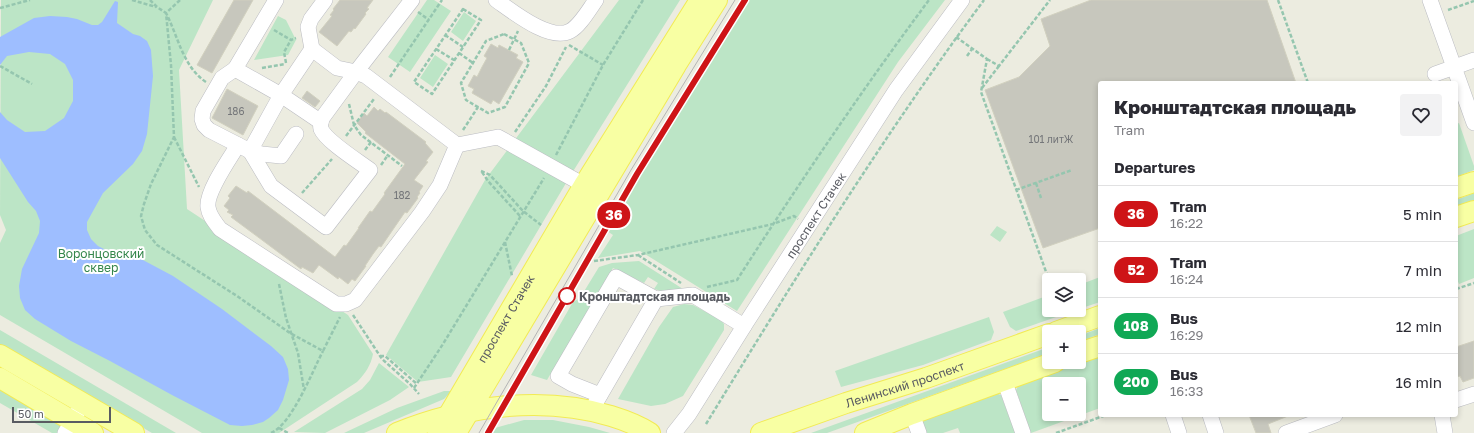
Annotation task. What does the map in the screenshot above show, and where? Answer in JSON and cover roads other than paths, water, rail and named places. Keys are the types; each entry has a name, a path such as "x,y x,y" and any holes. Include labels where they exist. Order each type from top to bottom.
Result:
{"main road":[{"name":"проспект Стачек","path":"447,427 584,186 700,0"},
{"name":"проспект Стачек","path":"468,412 676,64 717,0"},
{"path":"1458,187 1474,182"},
{"path":"1458,216 1474,211"},
{"path":"1075,325 1098,317"},
{"name":"Ленинский проспект","path":"761,433 846,402 926,378 1042,337"},
{"path":"1086,351 1098,347"},
{"path":"0,355 134,433"},
{"path":"865,433 912,414 1042,367"},
{"path":"0,378 69,427 93,433"},
{"path":"397,433 447,427 468,412 494,408 525,405 596,403 624,420 650,433"}],"street":[{"path":"276,0 262,23 238,71 222,78 203,111 202,119 204,125 209,130 244,148 262,154 281,156 296,134"},
{"path":"325,0 311,19 308,27 309,48 281,95 244,148 210,192 207,206 211,217 220,229 336,304 346,304 356,300 422,212 440,185 459,140"},
{"path":"496,0 524,20 549,32 559,34 571,31 596,0"},
{"name":"проспект Стачек","path":"674,433 689,414 896,90 962,0"},
{"path":"1430,0 1474,123"},
{"path":"244,148 271,186 326,227 370,170 326,136 321,128 323,117 356,72 415,6"},
{"path":"309,48 337,68 366,76 459,140 498,137 584,186"},
{"path":"1435,74 1474,60"},
{"path":"238,71 281,95 321,122"},
{"path":"656,299 596,403 572,384 558,376 616,277 656,299 693,295 744,326"},
{"path":"1004,380 1023,433"},
{"path":"1458,399 1474,394"},
{"path":"69,427 83,403"},
{"path":"912,414 919,433"},
{"path":"1174,417 1179,433"},
{"path":"1211,417 1216,433"},
{"path":"1286,433 1330,417"},
{"path":"1442,417 1445,433"}],"water":[{"path":"115,1 118,2 117,23 133,34 140,36 147,41 151,50 153,76 147,134 142,151 133,164 103,193 87,222 87,230 91,239 98,246 106,250 141,259 173,276 222,309 271,346 283,357 288,369 289,380 283,400 278,410 263,422 242,426 230,425 71,341 35,319 25,310 20,298 19,286 22,269 39,233 40,221 36,211 28,202 0,158 0,112 7,120 25,132 45,131 64,118 73,101 73,80 65,64 50,54 29,52 7,56 0,65 0,37 34,18 50,16 67,17 92,25 98,25 102,22"}],"tram line":[{"path":"479,433 631,170 735,0"},
{"path":"488,433 637,174 745,0"},
{"name":"36","path":"488,433 637,174 728,25 745,0"}],"place":[{"name":"Кронштадтская площадь","path":"567,296"}],"park label":[{"name":"Воронцовский сквер","path":"101,260"}]}
